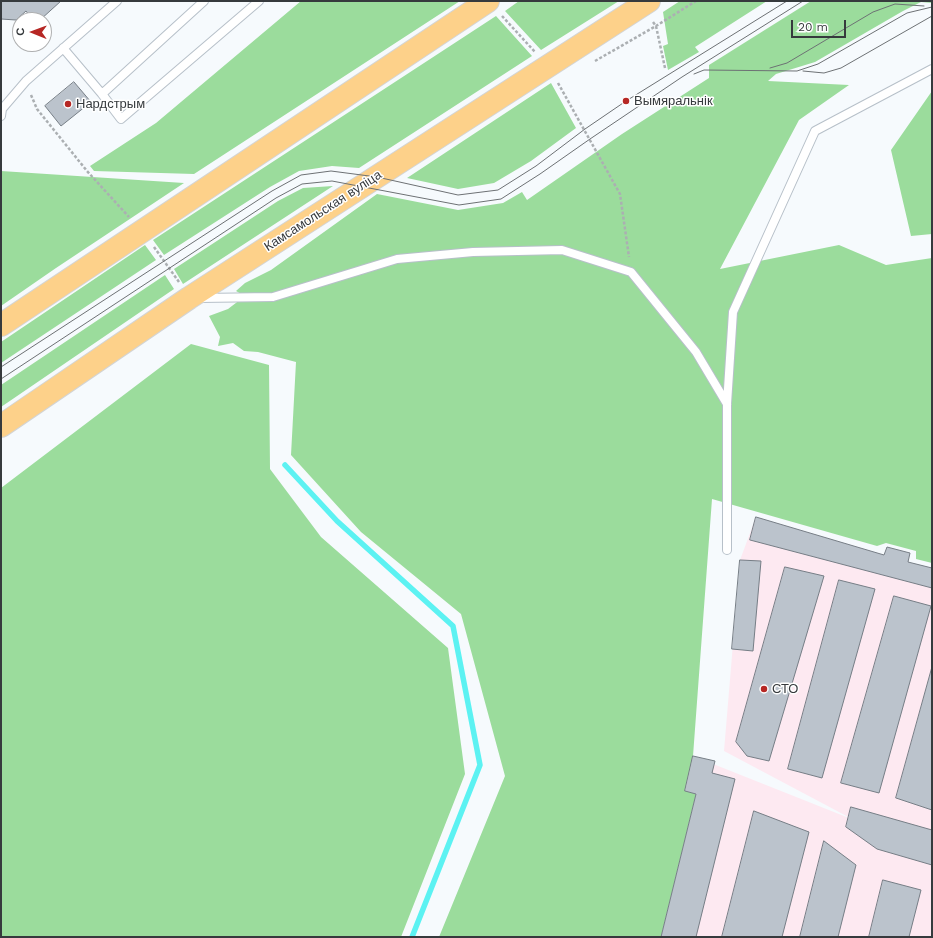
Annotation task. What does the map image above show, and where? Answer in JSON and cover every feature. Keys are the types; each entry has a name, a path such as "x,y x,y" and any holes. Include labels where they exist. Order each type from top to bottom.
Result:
{"main road":[{"path":"1,325 487,1"},
{"name":"Камсамольская вуліца","path":"1,426 189,298 556,77 646,3"}],"lane":[{"path":"1,116 2,109 26,81 117,1"},
{"path":"102,94 204,1"},
{"path":"64,48 121,119 259,1"},
{"path":"727,550 727,404 733,312 815,131 932,69"},
{"path":"189,298 273,297 397,259 473,252 562,250 631,272 696,352 727,404"}],"path":[{"path":"487,1 531,47 556,77 620,194 631,272"},
{"path":"591,64 696,1"},
{"path":"646,3 656,26 665,68"},
{"path":"26,81 37,109 141,231 189,298"}],"shaded area":[{"path":"756,517 884,555 887,547 910,553 908,562 932,568 932,937 661,937 696,794 685,791 693,756 854,820 724,751 740,560"}],"green space":[{"path":"301,1 460,1 194,174 94,171 90,166 156,123"},
{"path":"519,1 619,1 541,50 505,11"},
{"path":"680,1 767,1 695,47 699,52 668,70 663,46 668,44 663,12"},
{"path":"811,1 932,1 932,3 921,2 815,62 776,74 768,81 849,85 799,120 720,269 839,245 886,265 932,258 932,563 916,559 916,551 886,543 877,546 712,499 693,756 685,790 696,794 661,937 439,937 505,776 461,614 361,532 291,455 296,362 258,352 244,351 233,343 218,346 220,337 209,316 228,309 245,296 236,291 245,283 271,270 377,194 458,210 503,203 522,192 527,200 622,134 709,78 709,65"},
{"path":"496,16 532,56 359,168 332,166 299,171 270,187 164,255 153,240"},
{"path":"551,83 576,128 531,161 494,183 458,189 407,178"},
{"path":"932,91 932,234 911,236 891,150"},
{"path":"1,171 184,183 1,306"},
{"path":"333,186 183,284 174,269 278,201 303,188"},
{"path":"145,245 156,260 1,363 1,342"},
{"path":"165,275 174,289 1,407 1,385"},
{"path":"191,344 269,365 270,469 321,537 448,648 465,774 401,937 1,937 1,488"}],"building":[{"path":"1,1 61,1 49,12 12,12 12,20 1,19"},
{"name":"Нардстрым","path":"74,82 91,102 61,126 45,106"},
{"path":"756,517 884,555 887,547 910,553 908,562 932,568 932,588 750,540"},
{"path":"740,560 761,561 753,651 732,649"},
{"path":"785,567 824,576 769,761 747,756 736,742"},
{"path":"839,580 875,589 822,778 788,769"},
{"path":"894,596 931,606 879,793 841,783"},
{"path":"932,667 932,810 896,798"},
{"path":"693,756 715,761 712,773 735,779 696,937 661,937 696,794 685,791"},
{"path":"851,807 932,830 932,865 877,849 846,827"},
{"path":"754,811 809,832 782,937 722,937"},
{"path":"824,841 856,865 838,937 800,937"},
{"path":"883,880 921,890 909,937 869,937"}],"waterway":[{"path":"285,465 337,521 453,626 480,765 412,937"}],"tram line":[{"path":"1,367 272,191 301,175 331,171 377,177 458,195 498,190 536,166 585,129 626,101 787,1"},
{"path":"1,379 276,198 302,184 332,181 459,205 501,199 682,77 803,1"},
{"path":"770,68 787,63 873,12 895,4 924,6"},
{"path":"694,74 704,70 797,71 818,64 907,13 932,7"},
{"path":"803,71 824,73 841,68 932,16"}],"place":[{"name":"Вымяральнік","path":"626,101"},
{"name":"Нардстрым","path":"68,104"},
{"name":"СТО","path":"764,689"}]}
